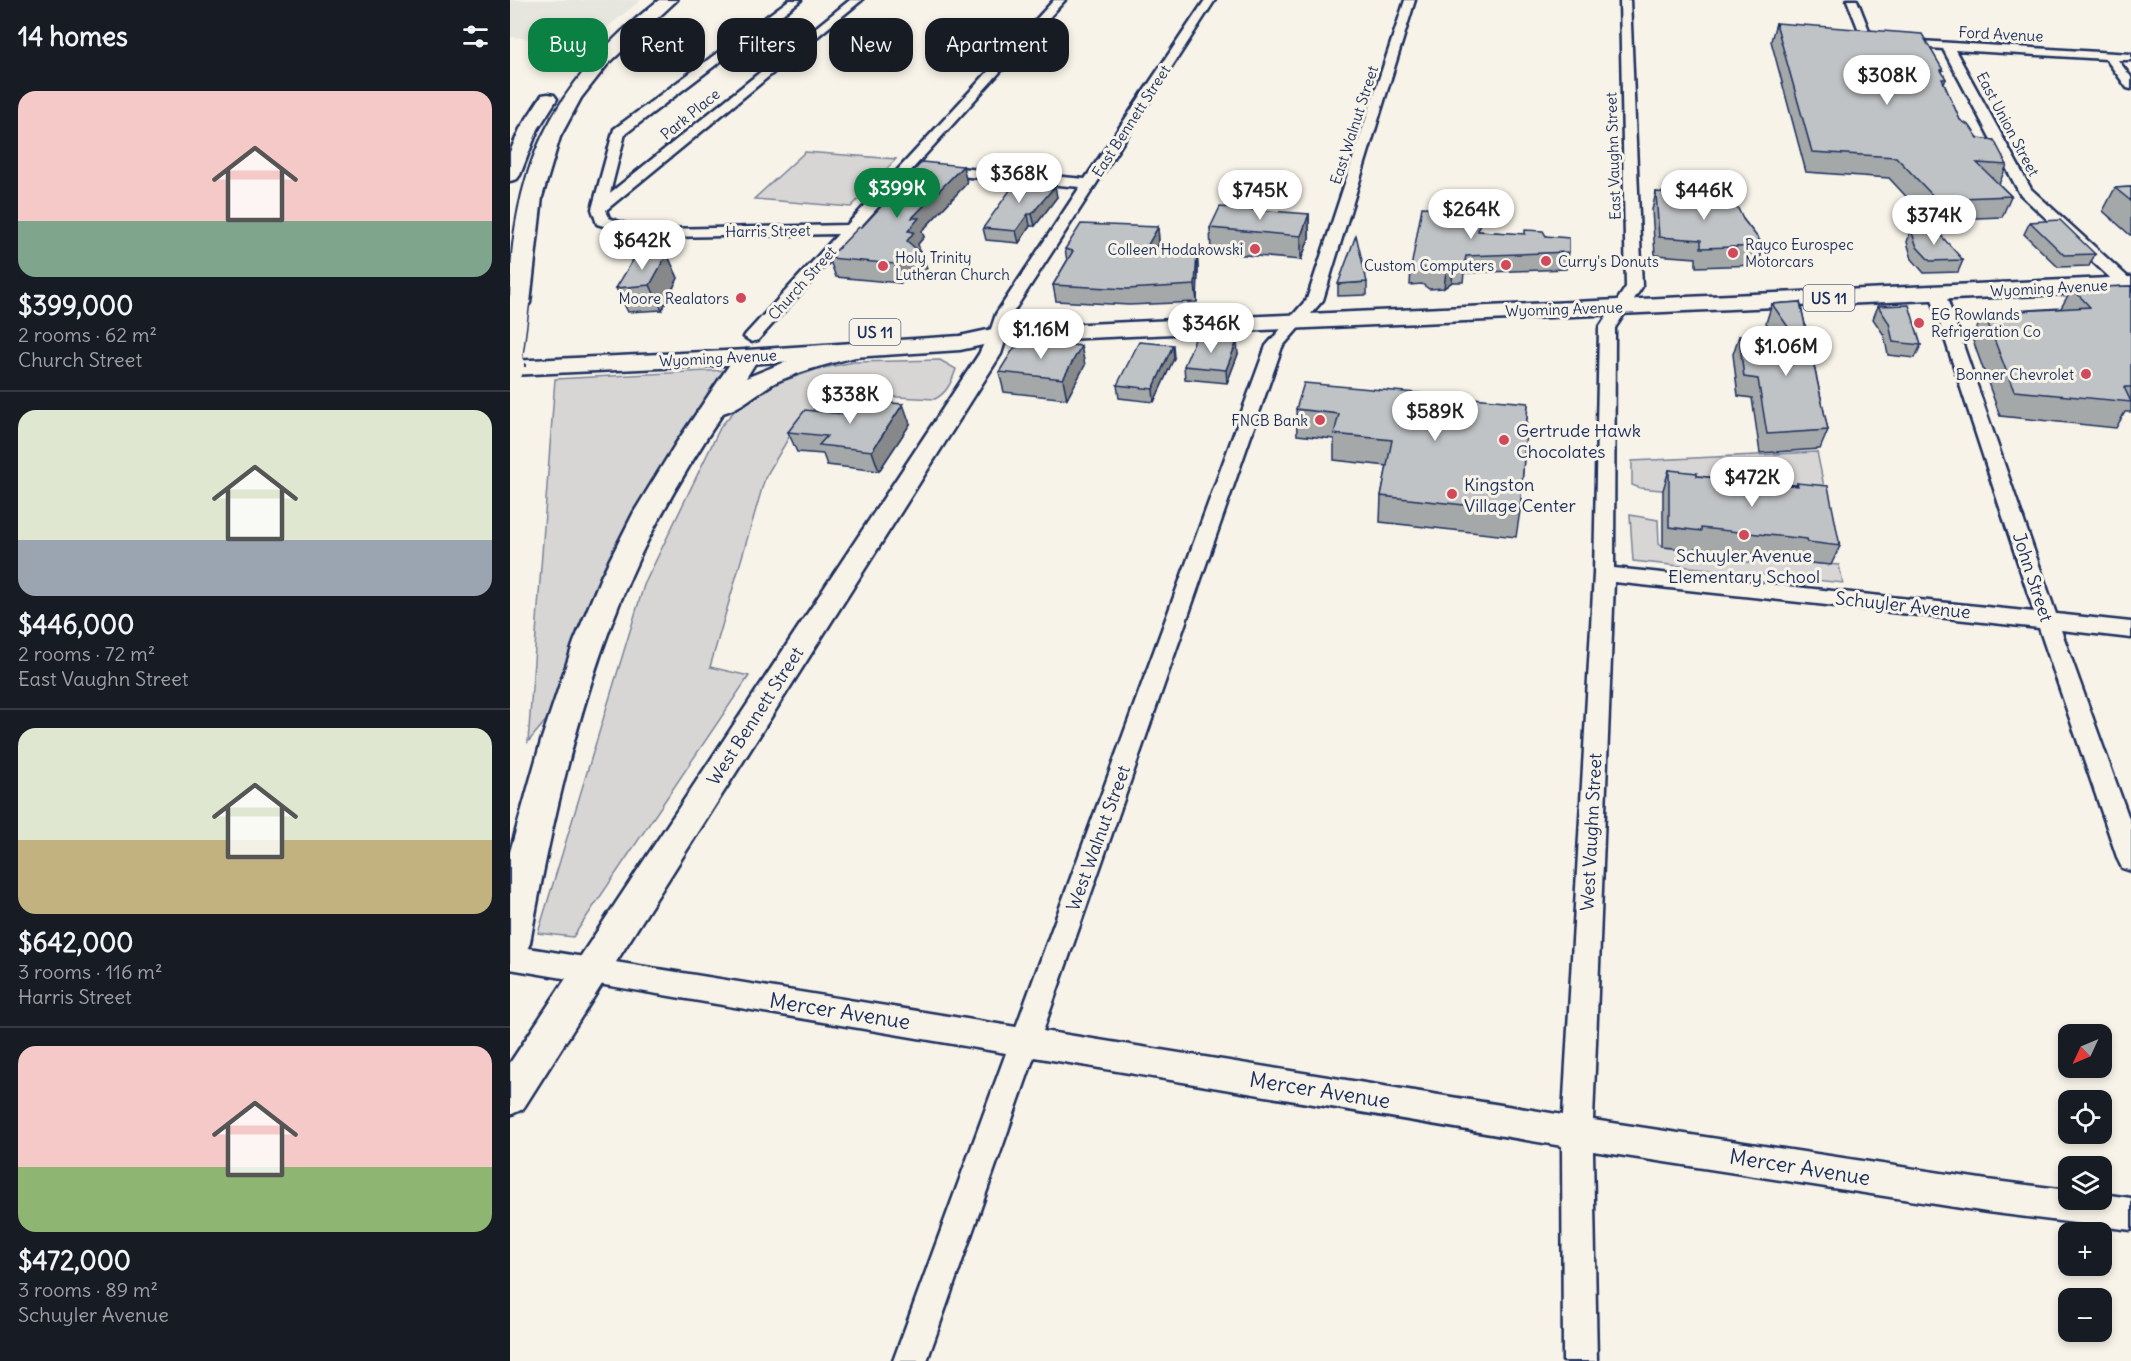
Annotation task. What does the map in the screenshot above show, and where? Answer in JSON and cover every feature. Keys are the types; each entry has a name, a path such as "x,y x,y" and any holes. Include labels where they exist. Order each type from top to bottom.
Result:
{"main road":[{"path":"568,74 607,35 650,0"},
{"path":"510,368 535,184 549,137 573,96 611,50 638,24 669,0"},
{"path":"510,175 529,129 556,87"},
{"name":"Wyoming Avenue","path":"510,348 858,349 960,343 997,334 2129,284"},
{"name":"Wyoming Avenue","path":"510,368 966,328 997,334"},
{"path":"510,942 520,882 555,751 601,614 636,534 750,347"},
{"path":"711,413 743,389 774,373 801,363 858,349"}],"street":[{"path":"599,209 620,164 619,132 796,0"},
{"name":"Park Place","path":"599,209 857,0"},
{"name":"Church Street","path":"750,347 851,229 1060,0"},
{"name":"East Bennett Street","path":"997,334 1004,314 1210,0"},
{"name":"East Walnut Street","path":"1295,321 1316,298 1410,0"},
{"name":"East Vaughn Street","path":"1621,307 1634,284 1625,0"},
{"name":"Ford Avenue","path":"1852,0 1868,41 2131,57"},
{"name":"East Union Street","path":"1947,46 2025,191 2129,284"},
{"path":"2109,55 2131,85"},
{"path":"620,164 653,165"},
{"path":"907,168 1090,184"},
{"name":"Harris Street","path":"599,209 602,221 629,230 664,233 851,229"},
{"name":"John Street","path":"1938,293 2047,620 2131,860"},
{"name":"West Vaughn Street","path":"1580,1361 1576,1133 1604,574 1607,328 1621,307"},
{"name":"West Walnut Street","path":"910,1361 1274,346 1295,321"},
{"name":"West Bennett Street","path":"510,1096 990,354 997,334"},
{"name":"Schuyler Avenue","path":"1604,574 2131,630"},
{"name":"Mercer Avenue","path":"510,957 1576,1133 1987,1196 2131,1214"}],"shaded area":[{"path":"510,0 641,0 608,27 608,18 528,18 528,38 510,37"},
{"path":"805,152 896,159 851,207 754,199"},
{"path":"940,360 956,369 946,390 935,399 844,394 827,400 799,420 765,478 710,667 749,676 573,937 538,933 644,585 721,426 745,399 774,384 818,369 854,362"},
{"path":"726,370 643,497 621,535 585,615 548,718 528,742 555,379"},
{"path":"1817,452 1828,506 1640,488 1632,485 1632,461"},
{"path":"1630,515 1658,520 1659,544 1663,547 1734,552 1737,561 1755,563 1756,554 1799,559 1800,562 1839,565 1843,583 1633,561"}],"building":[{"path":"1776,23 1922,34 1943,70 1941,70 1946,79 1942,79 1960,120 1970,126 1978,138 1994,140 2007,165 1977,163 2011,196 1936,199 1896,157 1812,152"},
{"path":"922,162 963,166 912,218 919,218 908,231 914,232 907,241 923,255 895,264 829,258 859,227 862,227"},
{"path":"1018,179 1051,182 1049,186 1055,186 1032,214 1028,214 1016,231 983,228"},
{"path":"2131,187 2131,201 2115,188"},
{"path":"1656,192 1733,198 1743,219 1764,246 1701,248 1701,240 1659,237"},
{"path":"1220,207 1309,214 1301,236 1210,228"},
{"path":"1422,207 1482,210 1478,231 1525,234 1525,230 1543,231 1546,236 1569,238 1569,252 1466,256 1464,265 1453,266 1446,271 1430,272 1423,267 1411,268"},
{"path":"2060,220 2095,254 2064,255 2030,222"},
{"path":"1081,224 1158,227 1146,248 1197,252 1195,285 1127,289 1053,285 1073,251 1065,249"},
{"path":"1935,229 1963,260 1930,261 1917,247 1911,230"},
{"path":"1356,235 1367,282 1338,284"},
{"path":"667,254 650,285 616,288 636,255"},
{"path":"2131,286 2131,387 2124,387 2131,402 2014,391 1984,313 2090,307 2072,288"},
{"path":"1800,302 1828,430 1767,434 1758,379 1744,377 1739,336 1798,341 1772,304"},
{"path":"1909,305 1921,345 1893,342 1889,323 1878,306"},
{"path":"1196,337 1237,341 1226,370 1184,366"},
{"path":"1033,341 1081,346 1063,379 999,372 1014,348"},
{"path":"1139,342 1173,345 1153,389 1117,385"},
{"name":"Kingston Village Center","path":"1304,383 1528,403 1520,511 1381,496 1392,440 1334,434 1339,414 1296,409"},
{"path":"854,400 903,404 872,451 819,445 827,436 788,432 805,410 843,414"},
{"path":"1669,470 1697,473 1697,476 1798,486 1797,483 1828,486 1840,546 1808,542 1807,539 1669,527"}],"place":[{"name":"Colleen Hodakowski","path":"1255,249"},
{"name":"Rayco Eurospec Motorcars","path":"1733,253"},
{"name":"Curry's Donuts","path":"1546,261"},
{"name":"Custom Computers","path":"1506,265"},
{"name":"Holy Trinity Lutheran Church","path":"883,266"},
{"name":"Moore Realators","path":"741,298"},
{"name":"EG Rowlands Refrigeration Co","path":"1919,323"},
{"name":"Bonner Chevrolet","path":"2086,374"},
{"name":"FNCB Bank","path":"1320,420"},
{"name":"Gertrude Hawk Chocolates","path":"1504,440"},
{"name":"Kingston Village Center","path":"1452,494"},
{"name":"Schuyler Avenue Elementary School","path":"1744,535"}]}
